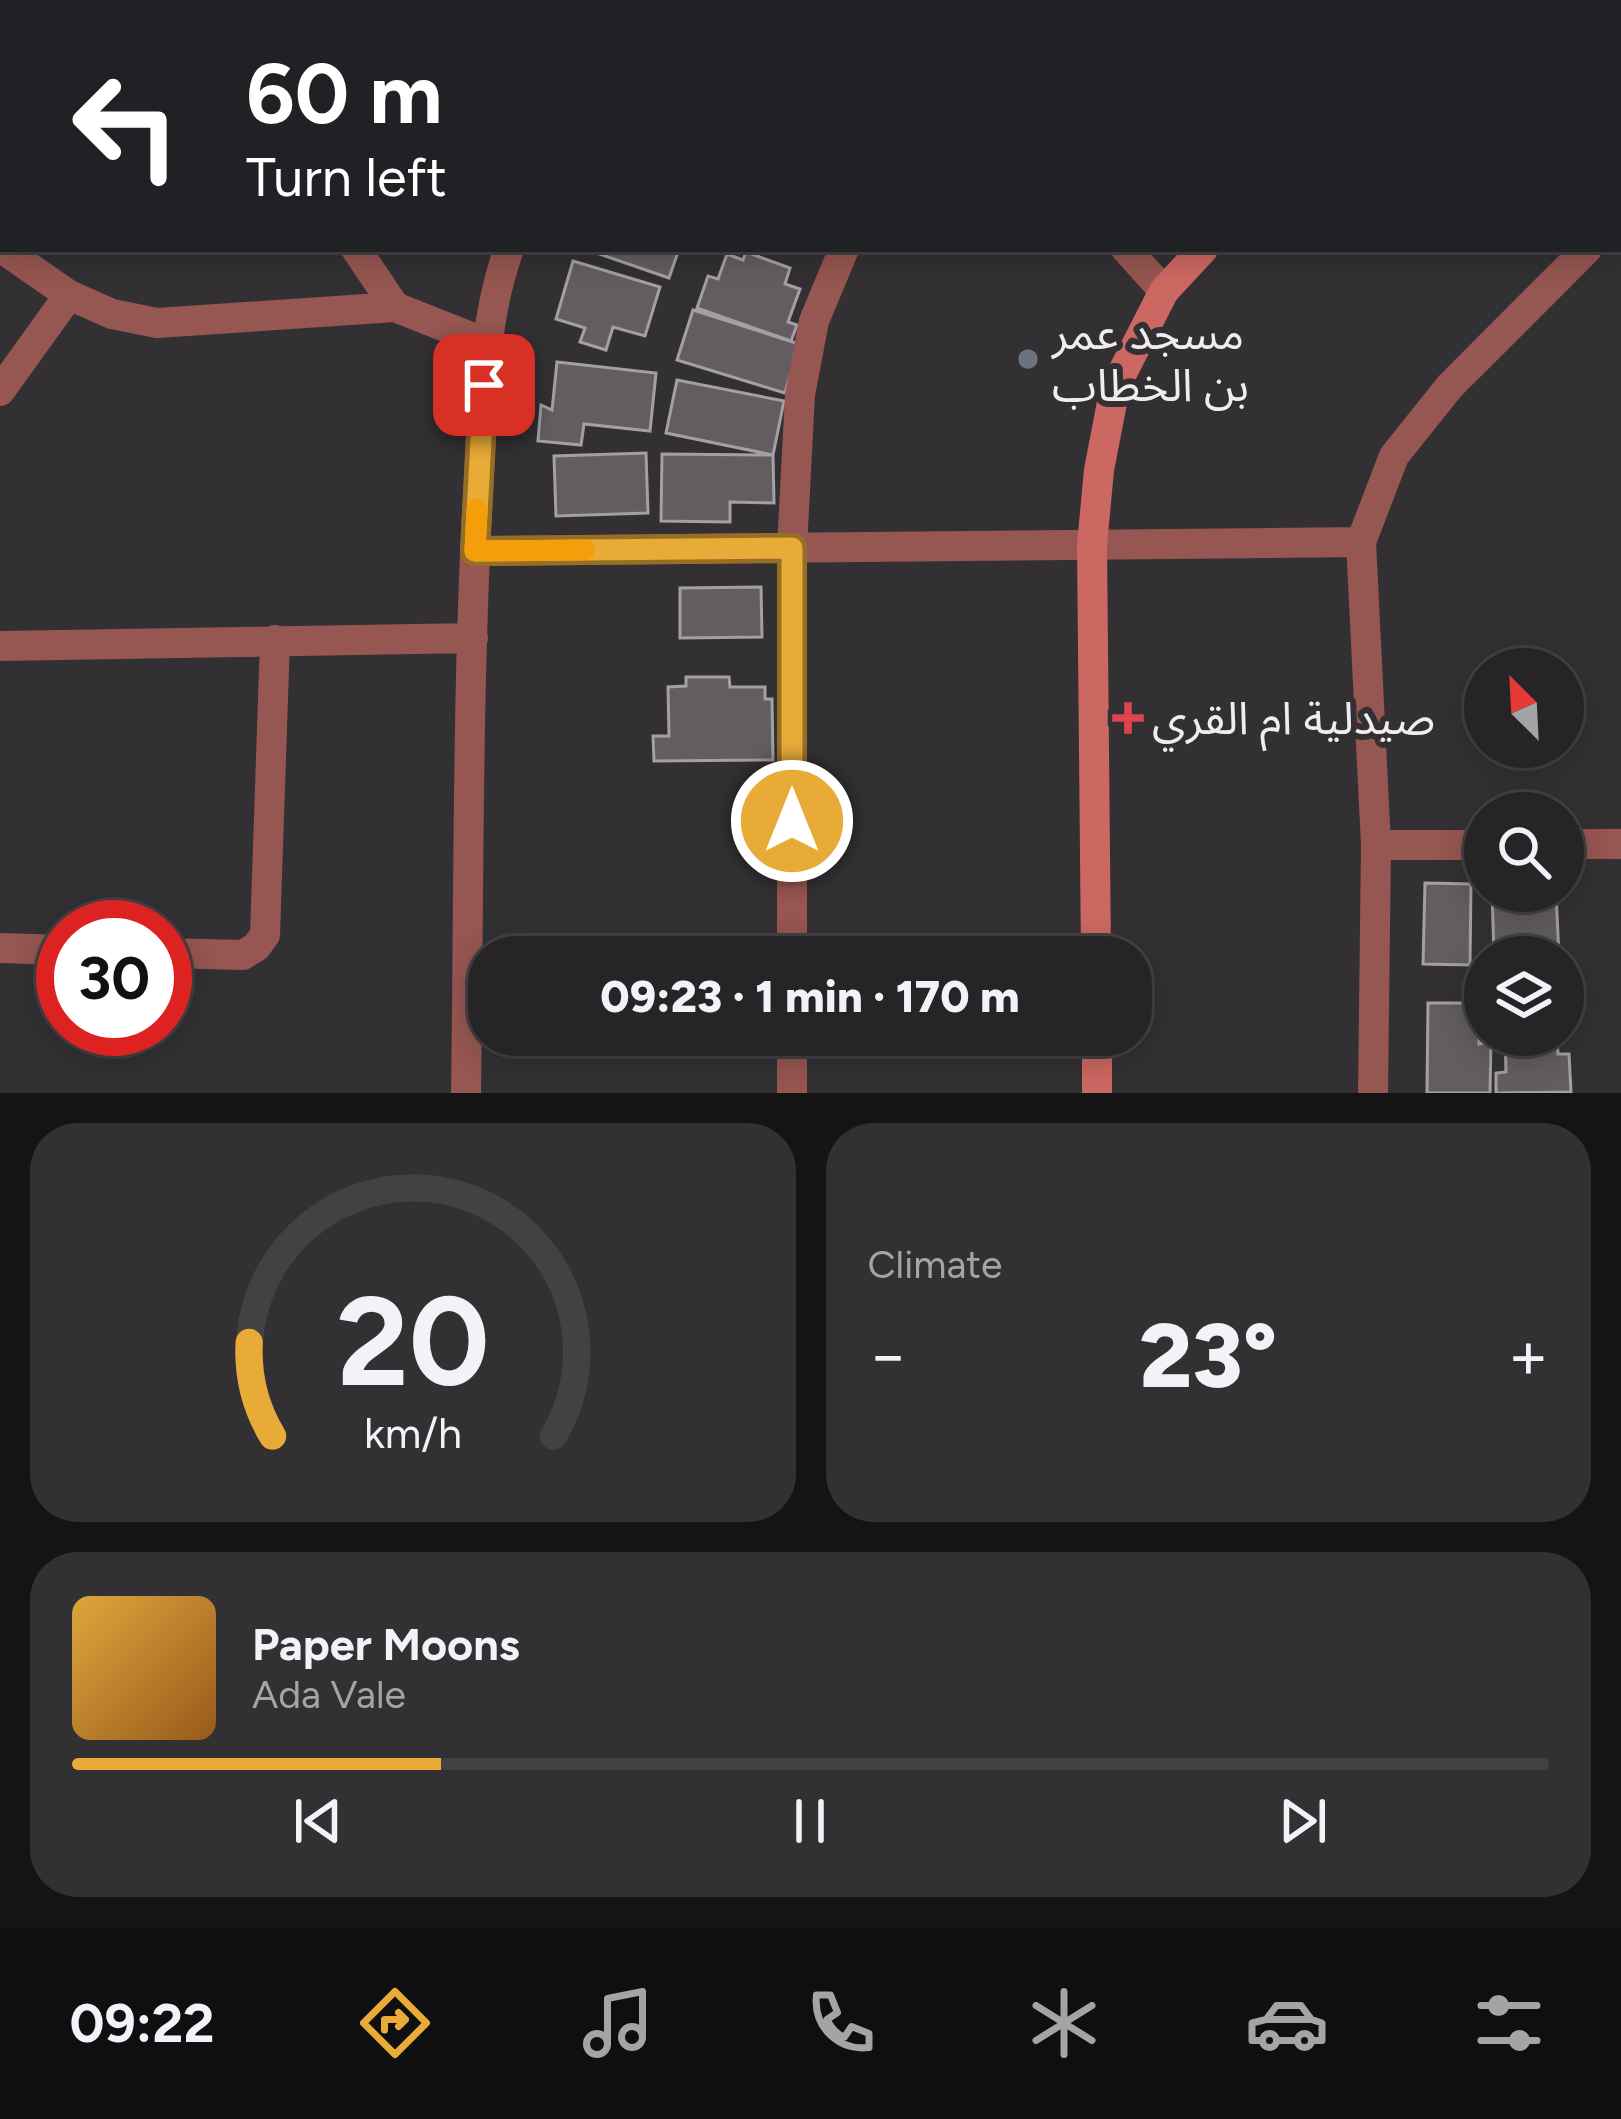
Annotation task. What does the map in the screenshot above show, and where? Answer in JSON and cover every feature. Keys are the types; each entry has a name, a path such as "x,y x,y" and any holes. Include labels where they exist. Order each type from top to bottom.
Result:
{"main road":[{"path":"1096,936 1092,545 1100,470 1115,387 1164,291 1200,252"},
{"path":"1097,1056 1097,1093"}],"street":[{"path":"7,252 69,296 112,314 157,323 395,308 487,343"},
{"path":"358,252 395,308"},
{"path":"466,1093 475,551 487,343 508,252"},
{"path":"792,936 792,548 800,395 814,321 843,252"},
{"path":"1129,252 1164,291"},
{"path":"1373,1093 1376,845 1361,542 1394,456 1450,386 1584,252"},
{"path":"0,391 69,296"},
{"path":"475,551 1361,542"},
{"path":"0,646 473,638"},
{"path":"192,953 243,955 265,935 274,640"},
{"path":"1376,845 1464,844"},
{"path":"1584,844 1621,844"},
{"path":"0,948 36,949"},
{"path":"792,1056 792,1093"}],"building":[{"path":"594,252 678,252 669,278"},
{"path":"746,252 790,268 785,284 800,289 788,322 797,325 791,341 697,308 708,276 718,279 727,254 743,260"},
{"path":"573,261 660,287 645,336 613,327 606,350 580,342 585,328 556,319"},
{"path":"693,310 799,344 785,393 677,360"},
{"path":"557,362 656,373 650,431 584,424 581,445 538,441 541,405 552,410"},
{"path":"677,380 784,401 773,455 666,433"},
{"path":"646,453 648,513 556,516 554,456"},
{"path":"662,454 773,455 774,503 730,502 730,522 661,521"},
{"path":"761,587 762,637 680,638 680,588"},
{"path":"686,677 729,677 730,687 765,687 765,699 772,699 773,760 654,761 653,736 669,736 668,687 686,686"},
{"path":"1425,883 1464,884 1464,912 1471,912 1470,936 1464,936 1464,965 1423,964"},
{"path":"1493,912 1557,912 1558,936 1493,936"},
{"path":"1428,1003 1464,1003 1464,1056 1491,1056 1490,1093 1427,1093"},
{"path":"1506,1056 1569,1056 1571,1092 1496,1093 1496,1073 1506,1072"}],"slow traffic":[{"path":"477,509 475,551 584,550"}],"place":[{"name":"مسجد عمر بن الخطاب","path":"1028,359"},
{"name":"صيدلية ام القري","path":"1128,718"}],"route":[{"path":"484,385 475,551 792,548 792,821"}]}
